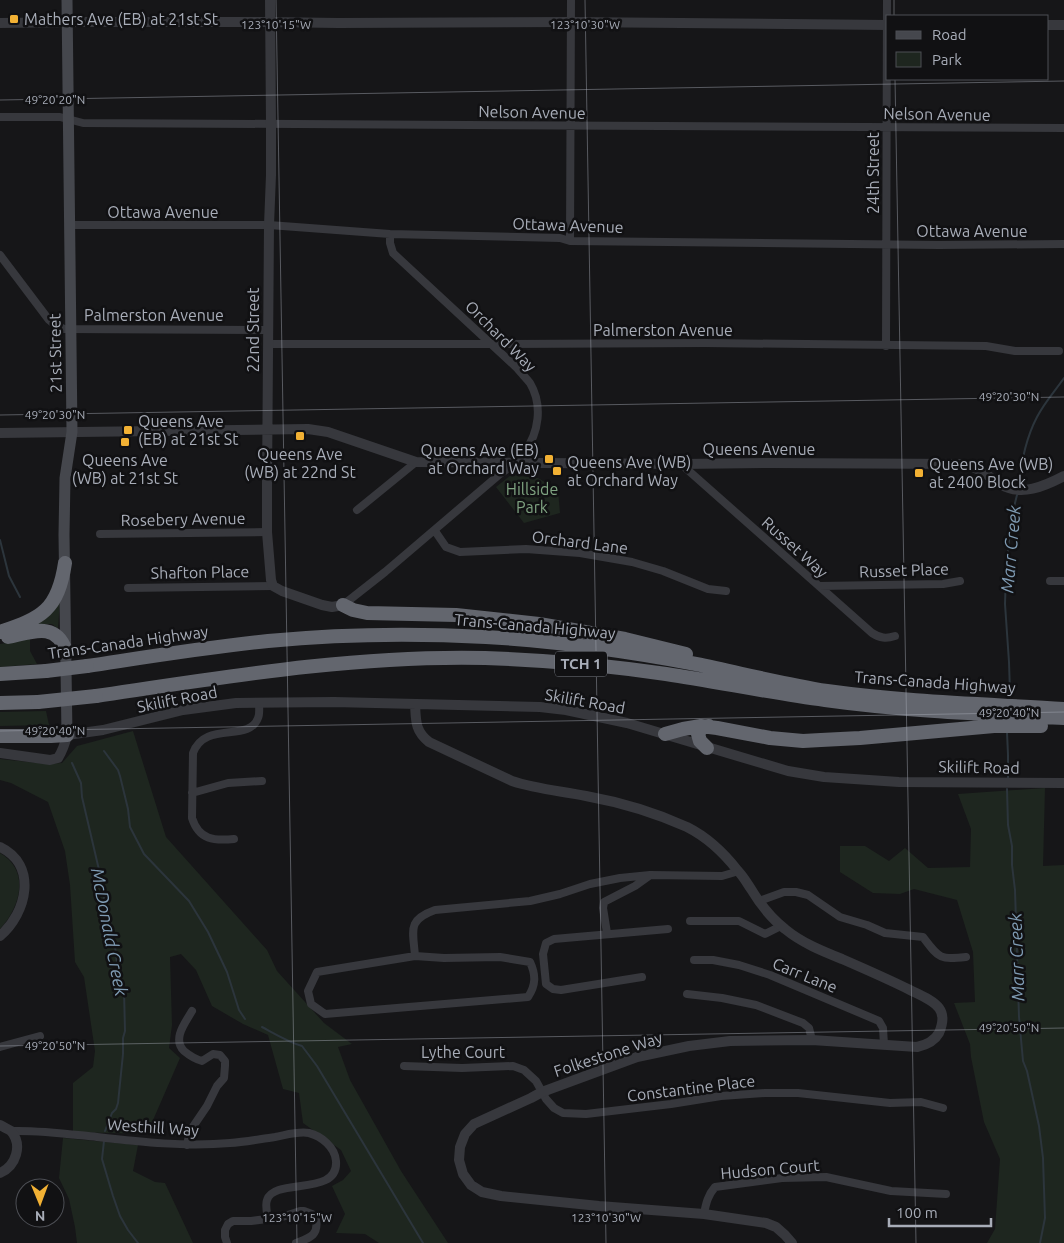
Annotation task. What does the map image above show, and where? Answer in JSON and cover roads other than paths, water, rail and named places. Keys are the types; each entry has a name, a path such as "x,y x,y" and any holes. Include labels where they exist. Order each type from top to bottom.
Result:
{"highway":[{"path":"0,632 30,621 48,608 58,592 65,563"},
{"path":"343,606 367,613 456,615 512,620 567,628 661,648 729,665 800,686"},
{"path":"0,639 26,633 52,632 62,641 66,651"},
{"name":"Trans-Canada Highway","path":"0,674 87,666 270,641 380,635 460,636 538,641 617,651 850,694 1064,709"},
{"name":"Trans-Canada Highway","path":"0,703 38,702 96,696 326,664 432,658 485,658 563,662 633,669 806,698 867,705 1064,718"},
{"path":"665,734 692,727 709,726 770,738 803,741 994,726 1064,726"},
{"path":"707,748 700,741 698,734 702,728 709,726"},
{"path":"0,736 67,734"}],"main road":[{"name":"21st Street","path":"67,0 72,432 65,478 67,734"}],"street":[{"name":"22nd Street","path":"270,0 271,175 268,226 267,532 273,586"},
{"path":"570,241 571,0"},
{"name":"24th Street","path":"888,0 888,15"},
{"path":"0,23 571,22 886,25"},
{"path":"1049,25 1064,25"},
{"name":"24th Street","path":"886,346 887,80"},
{"name":"Nelson Avenue","path":"0,117 60,117 83,123 1064,128"},
{"name":"Ottawa Avenue","path":"70,225 268,226 390,234 560,238 570,241 886,245 1064,244"},
{"name":"Orchard Way","path":"343,606 515,463 525,453 534,434 538,418 537,402 529,381 492,344 393,253 390,234"},
{"path":"0,255 50,320 55,325 64,329 70,329"},
{"name":"Palmerston Avenue","path":"70,329 268,330"},
{"name":"Palmerston Avenue","path":"268,344 705,342 986,346 1015,351 1059,351"},
{"name":"Queens Avenue","path":"0,433 308,429 328,432 416,462 962,464 978,469 1001,485 1021,490 1038,487 1064,476"},
{"path":"357,510 416,462"},
{"name":"Russet Way","path":"681,464 872,633 878,637 887,638 895,636"},
{"name":"Orchard Lane","path":"435,530 446,547 460,552 526,549 580,553 632,562 663,571 708,589 726,591"},
{"name":"Rosebery Avenue","path":"100,534 267,532"},
{"name":"Russet Place","path":"819,586 943,584 960,581"},
{"path":"1050,581 1064,582"},
{"path":"273,586 322,605 332,607 343,606"},
{"name":"Shafton Place","path":"128,588 273,586"},
{"name":"Skilift Road","path":"67,734 103,730 197,707 236,703 334,702 540,707 566,710 627,723 707,748 788,770 824,777 899,782 1064,783"},
{"path":"234,839 213,840 198,830 192,818 192,757 197,744 207,736 244,730 252,726 259,717 259,703"},
{"name":"Folkestone Way","path":"415,704 418,729 422,737 512,781 524,785 588,796 635,808 666,818 701,835 713,844 739,871 759,901 781,926 791,934 811,946 887,978 930,1001 939,1009 942,1016 940,1030 937,1036 926,1045 884,1045 812,1040 730,1041 689,1046 637,1057 542,1092 474,1124 465,1134 460,1147 459,1160 463,1174 471,1185 482,1192 501,1196 599,1206 704,1214 766,1223 776,1227 792,1243"},
{"path":"0,753 50,760 58,758 65,745 67,734"},
{"path":"192,793 228,783 262,781"},
{"path":"0,847 12,854 20,865 24,874 25,888 18,913 12,924 0,936"},
{"path":"415,956 414,923 424,914 434,910 530,901 590,884 620,878 650,875 722,876 739,871"},
{"path":"607,933 603,908 604,902 650,875"},
{"path":"759,901 784,892 808,895 840,916 885,933 924,937 937,955 948,959 966,957"},
{"path":"690,921 739,921 764,934 781,926"},
{"path":"642,977 553,990 546,984 543,954 546,943 554,939 668,929"},
{"path":"415,956 444,958 500,956 530,962 534,971 534,988 528,997 325,1014 311,1004 308,991 317,972 415,956"},
{"name":"Carr Lane","path":"694,960 713,960 739,965 770,975 879,1021 883,1028 884,1045"},
{"path":"687,994 722,998 756,1005 803,1023 809,1028 812,1040"},
{"path":"187,1145 190,1131 207,1106 217,1086 224,1078 225,1066 225,1061 220,1055 212,1054 202,1061 195,1059 182,1049 179,1042 180,1035 192,1011"},
{"path":"0,1047 40,1036"},
{"name":"Lythe Court","path":"404,1066 462,1068 513,1066 524,1070 536,1081 542,1092"},
{"name":"Constantine Place","path":"542,1092 554,1108 563,1113 586,1114 721,1096 765,1093 798,1094 890,1103 921,1102 943,1108"},
{"path":"0,1125 10,1131 17,1147 16,1157 12,1165 0,1173"},
{"name":"Westhill Way","path":"10,1131 44,1131 99,1138 187,1145 251,1141 301,1132 309,1133 323,1140 330,1146 333,1152 336,1161 335,1170 324,1181 273,1192 266,1202 268,1218"},
{"name":"Hudson Court","path":"704,1214 706,1202 715,1187 782,1178 826,1177 891,1191 946,1194"},
{"path":"227,1243 225,1230 230,1223 282,1217 300,1211 308,1212 314,1216 317,1222 316,1231 311,1237 296,1243"}],"waterway":[{"name":"Marr Creek","path":"1019,486 1021,468 1033,425 1043,407 1064,378"},
{"name":"Marr Creek","path":"1010,692 1005,604 1006,574 1011,519 1017,495"},
{"name":"McDonald Creek","path":"0,540 9,576 20,597"},
{"name":"Marr Creek","path":"1007,732 1008,780"},
{"path":"104,751 118,770 128,809 130,827 144,854 189,901 208,932 227,972 239,1010 245,1019"},
{"name":"McDonald Creek","path":"72,763 81,783 82,797 124,990 125,1031 118,1103 105,1131"},
{"name":"Marr Creek","path":"1007,789 1008,825 1012,846 1015,890 1019,1017 1023,1061 1039,1126 1043,1158 1045,1218 1040,1243"},
{"path":"262,1027 302,1046 317,1066 423,1243"},
{"name":"McDonald Creek","path":"104,1141 102,1159 113,1196 120,1216 138,1243"}],"place":[{"name":"Mathers Ave (EB) at 21st St","path":"14,19"},
{"name":"Queens Ave (EB) at 21st St","path":"128,430"},
{"name":"Queens Ave (WB) at 22nd St","path":"300,436"},
{"name":"Queens Ave (WB) at 21st St","path":"125,442"},
{"name":"Queens Ave (EB) at Orchard Way","path":"549,459"},
{"name":"Queens Ave (WB) at Orchard Way","path":"557,471"},
{"name":"Queens Ave (WB) at 2400 Block","path":"919,473"}],"park label":[{"name":"Hillside Park","path":"532,498"}]}
